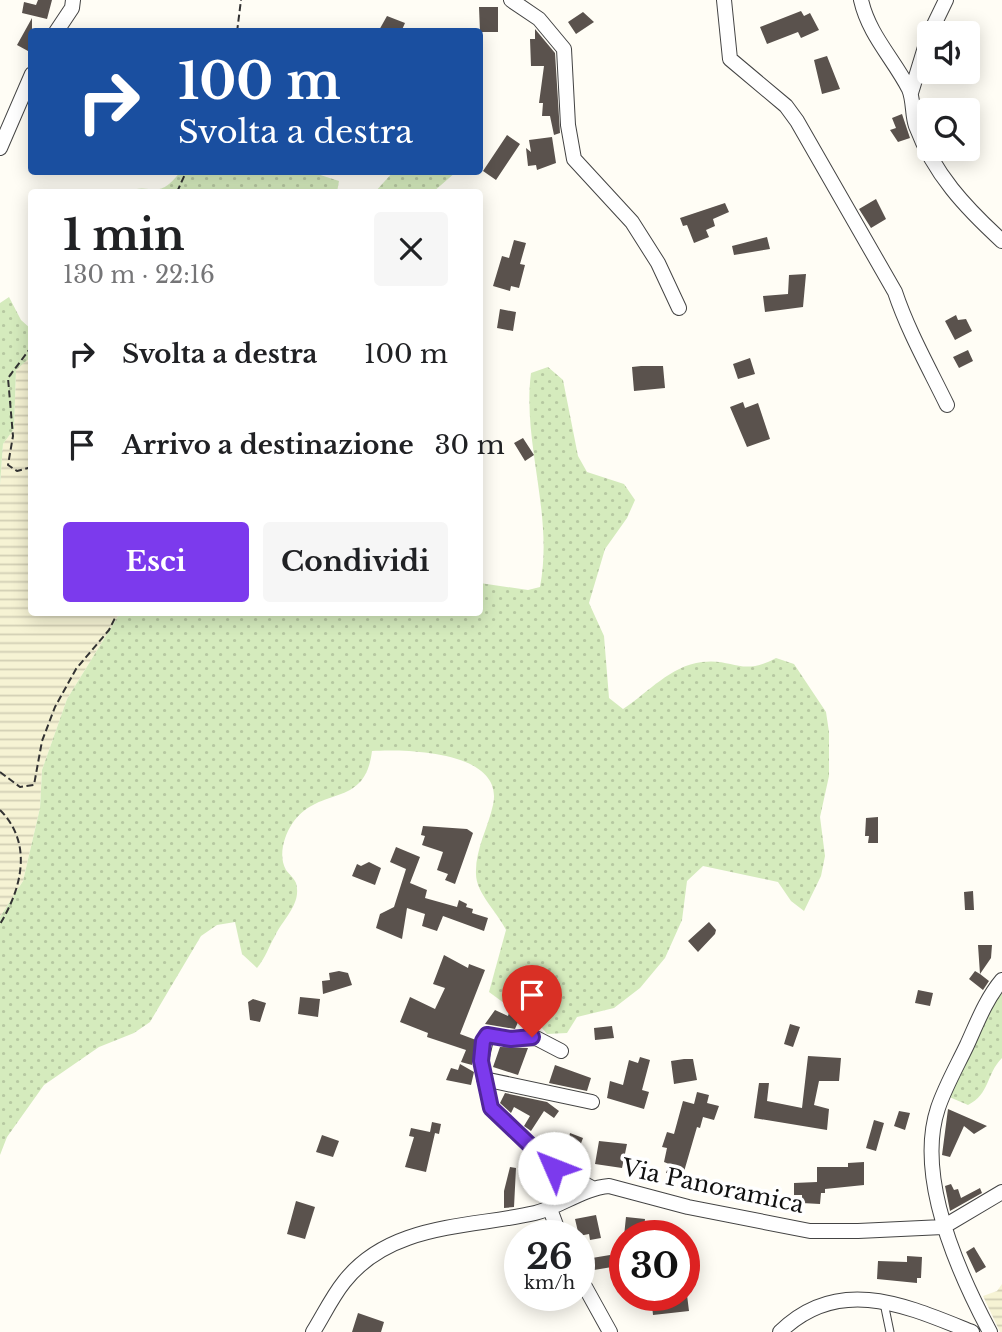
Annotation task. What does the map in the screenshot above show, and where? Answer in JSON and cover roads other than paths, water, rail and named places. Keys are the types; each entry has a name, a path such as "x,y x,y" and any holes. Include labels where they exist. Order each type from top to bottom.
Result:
{"street":[{"path":"59,28 72,8 73,0"},
{"path":"511,0 539,19 565,49 568,125 574,159 632,222 658,263 679,308"},
{"path":"724,0 730,59 786,106 797,121 895,292 905,322 932,369 947,405"},
{"path":"861,0 865,18 877,41 911,93"},
{"path":"936,21 946,0"},
{"path":"917,73 911,93 915,123 934,168 963,205 1002,241"},
{"path":"0,148 28,83"},
{"path":"990,1332 963,1280 943,1227 933,1143 938,1109 991,995 1002,980"},
{"path":"561,1051 536,1038 511,1039 487,1035 481,1053 487,1099 495,1112 554,1168 594,1189"},
{"path":"484,1079 592,1102"},
{"name":"Via Panoramica","path":"313,1332 345,1281 383,1247 432,1230 550,1209 594,1189 610,1186 688,1207 810,1231 943,1227"},
{"path":"943,1227 1002,1192"},
{"path":"550,1209 554,1220"},
{"path":"780,1332 810,1311 833,1300 884,1302 917,1310 972,1332"},
{"path":"595,1305 610,1332"}],"lane":[{"path":"884,1302 890,1332"}]}
